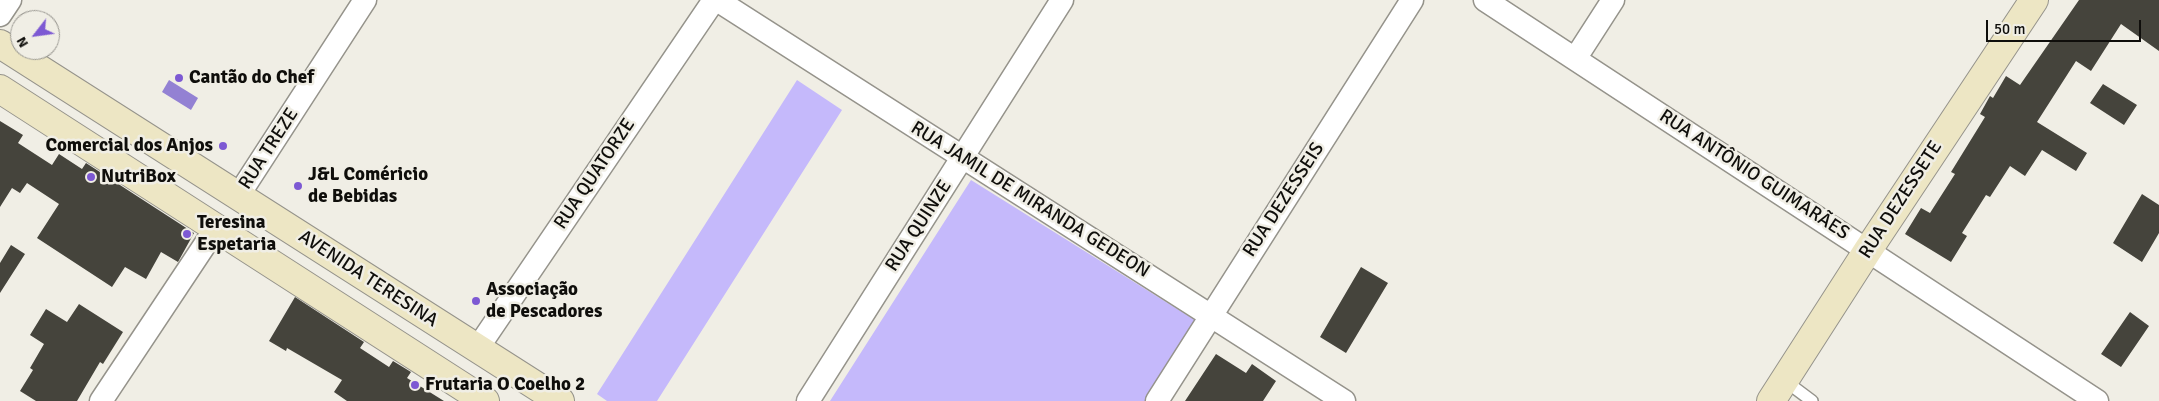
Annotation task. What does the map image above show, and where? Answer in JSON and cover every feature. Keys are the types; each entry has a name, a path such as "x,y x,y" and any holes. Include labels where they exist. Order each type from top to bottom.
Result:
{"main road":[{"name":"RUA DEZESSETE","path":"1778,390 1868,250 2034,0"},
{"name":"AVENIDA TERESINA","path":"0,44 560,401"},
{"name":"AVENIDA TERESINA","path":"0,89 216,228 468,397"}],"street":[{"path":"0,15 10,0"},
{"name":"RUA TREZE","path":"238,196 365,0"},
{"name":"RUA JAMIL DE MIRANDA GEDEON","path":"715,0 1344,401"},
{"name":"RUA QUATORZE","path":"477,349 715,0"},
{"name":"RUA QUINZE","path":"808,401 1062,0"},
{"name":"RUA DEZESSEIS","path":"1157,401 1412,0"},
{"name":"RUA ANTÔNIO GUIMARÃES","path":"1486,0 2097,401"},
{"path":"1575,58 1613,0"},
{"path":"101,401 216,228"}],"lane":[{"path":"1778,390 1812,401"}],"shaded area":[{"path":"169,80 198,98 191,110 162,92"},
{"path":"797,80 842,110 657,401 607,401 597,394"},
{"path":"971,180 1198,322 1146,401 830,401"}],"building":[{"path":"2079,0 2159,0 2159,51 2121,24 2091,71 2076,61 2037,122 2087,153 2076,171 2042,150 2025,176 2010,166 1990,197 1986,195 1962,233 1967,236 1951,262 1905,234 1921,208 1930,213 1955,174 1951,172 1985,117 1980,114 1990,96 1993,98 2006,76 2020,85"},
{"path":"2103,84 2137,105 2124,125 2090,103"},
{"path":"0,121 23,135 18,143 52,165 59,154 82,169 86,163 194,233 178,262 161,252 146,279 125,267 112,287 37,238 59,204 27,183 20,193 12,188 0,207"},
{"path":"2142,194 2159,205 2159,233 2142,262 2113,243"},
{"path":"11,245 25,254 0,293 0,263"},
{"path":"1361,267 1388,283 1346,353 1320,337"},
{"path":"295,297 364,342 360,348 389,367 393,361 411,372 407,378 444,401 347,401 334,392 342,380 287,348 286,351 269,341"},
{"path":"79,304 123,332 103,364 100,362 77,401 36,401 20,391 33,370 30,368 44,344 30,335 46,309 67,322"},
{"path":"2130,312 2149,326 2121,367 2101,354"},
{"path":"1216,354 1246,373 1252,364 1276,381 1263,401 1185,401"}],"place":[{"name":"Cantão do Chef","path":"179,78"},
{"name":"Comercial dos Anjos","path":"223,146"},
{"name":"NutriBox","path":"91,177"},
{"name":"J&L Coméricio de Bebidas","path":"298,186"},
{"name":"Teresina Espetaria","path":"187,234"},
{"name":"Associação de Pescadores","path":"476,301"},
{"name":"Frutaria O Coelho 2","path":"415,385"}]}
